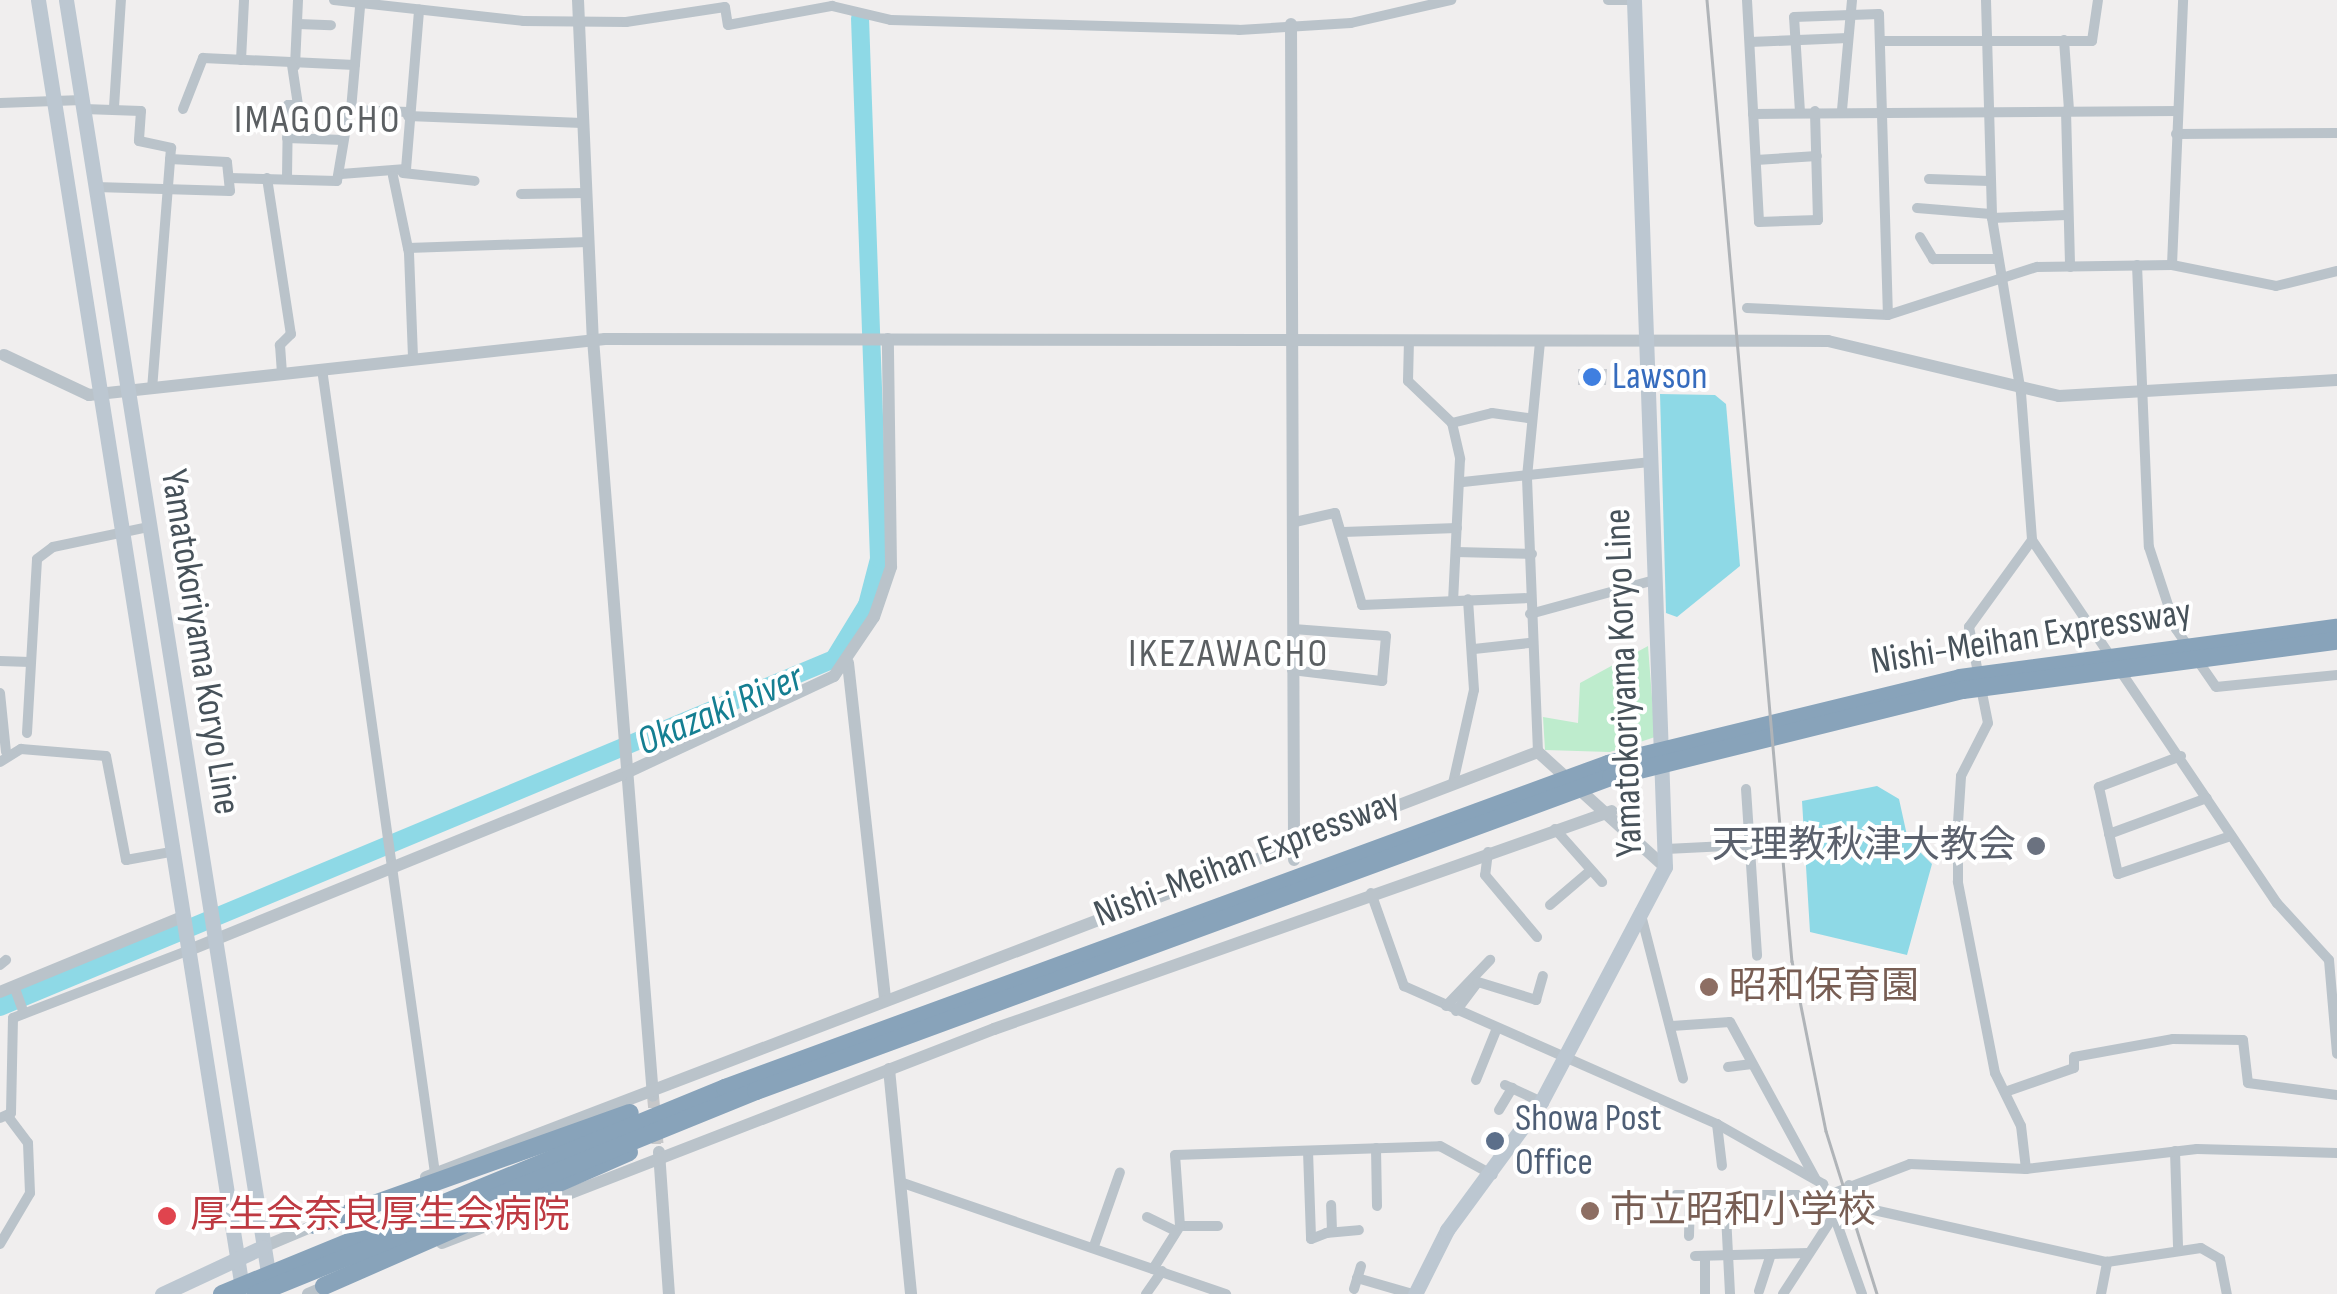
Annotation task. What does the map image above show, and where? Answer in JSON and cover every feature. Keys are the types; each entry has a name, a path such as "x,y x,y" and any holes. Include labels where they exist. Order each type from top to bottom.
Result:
{"highway":[{"name":"Nishi-Meihan Expressway","path":"256,1294 284,1274 868,1034 1535,795 1810,716 1962,684 2337,628"},
{"name":"Nishi-Meihan Expressway","path":"2207,648 2251,650 2337,643"},
{"name":"Nishi-Meihan Expressway","path":"230,1293 1535,795"},
{"path":"315,1225 868,1034"},
{"path":"316,1290 756,1091"}],"main road":[{"name":"Yamatokoriyama Koryo Line","path":"38,0 236,1258 230,1293"},
{"name":"Yamatokoriyama Koryo Line","path":"66,0 271,1294"},
{"name":"Yamatokoriyama Koryo Line","path":"1414,1294 1447,1230 1493,1174 1541,1102 1638,908 1666,866 1649,462 1650,342 1634,0"},
{"path":"162,1294 263,1247"}],"street":[{"path":"114,107 121,0"},
{"path":"241,60 244,0"},
{"path":"287,178 288,106 298,106 294,65 298,0"},
{"path":"334,0 360,7 461,5 626,22 725,7 728,26 832,6 848,13 1238,30 1351,23 1450,0"},
{"path":"578,0 593,340 653,1091"},
{"path":"848,13 852,0"},
{"path":"1608,0 1634,0"},
{"path":"1748,0 1759,222 1818,220 1815,111"},
{"path":"1842,110 1852,0"},
{"path":"1986,0 1989,181 1997,275 2021,392 2032,540 2181,756 2231,836 2329,960 2337,1054"},
{"path":"1880,42 2092,41 2098,0"},
{"path":"2172,265 2183,0"},
{"path":"340,174 351,110 360,7"},
{"path":"413,359 408,248 398,175 408,114 417,7"},
{"path":"1800,112 1794,17 1879,14 1888,315"},
{"path":"298,24 331,25"},
{"path":"1291,24 1293,853"},
{"path":"1750,42 1848,38"},
{"path":"2064,40 2070,267"},
{"path":"183,108 197,60 355,65"},
{"path":"0,103 83,104 142,111 139,141 171,148 152,388"},
{"path":"351,110 582,122"},
{"path":"1753,114 1842,110 2178,110"},
{"path":"2176,134 2337,133"},
{"path":"287,138 343,140"},
{"path":"1756,160 1817,156"},
{"path":"96,187 226,193 230,178 227,162 170,160"},
{"path":"230,178 340,174 475,180"},
{"path":"267,178 291,334 280,345 282,373"},
{"path":"1929,179 1989,181"},
{"path":"521,194 586,193"},
{"path":"1916,208 1992,216 2066,216"},
{"path":"1920,238 1933,259 1996,259"},
{"path":"408,248 588,242"},
{"path":"2137,265 2152,575 2199,672 2216,687 2337,674"},
{"path":"1747,308 1888,315 1997,275 2070,267 2172,265 2276,286 2337,271"},
{"path":"0,1244 30,1192 28,1143 4,1118 14,1018 627,768 818,686 848,663 891,567 885,339"},
{"path":"2,354 100,394 593,340 1860,344 2021,392 2143,396 2337,380"},
{"path":"1410,340 1408,381 1452,423 1463,482 1453,602"},
{"path":"1540,341 1540,395 1528,418 1527,477 1532,554 1529,643 1538,752 1612,812 1666,866"},
{"path":"322,368 435,1174"},
{"path":"1452,423 1492,413 1528,418"},
{"path":"1463,482 1649,462"},
{"path":"1295,522 1334,513 1343,532 1362,604 1530,598"},
{"path":"27,741 38,559 122,531 149,527"},
{"path":"1343,532 1457,528"},
{"path":"2026,1168 2027,1146 2005,1092 1958,882 1958,824 1961,776 1988,723 1969,627 2032,540"},
{"path":"1456,552 1532,554"},
{"path":"1530,614 1654,580"},
{"path":"1453,783 1474,649 1468,598"},
{"path":"1292,670 1382,681 1386,636 1293,629"},
{"path":"1474,649 1529,643"},
{"path":"0,661 30,662"},
{"path":"848,663 885,998"},
{"path":"0,693 3,757"},
{"path":"3,757 27,741 106,756 126,860 171,852"},
{"path":"263,1247 435,1174 885,998 1293,853 1453,783 1538,752"},
{"path":"2181,756 2099,787 2118,874 2231,836"},
{"path":"1746,789 1757,956"},
{"path":"2108,834 2207,798"},
{"path":"316,1290 659,1153 889,1070 1297,912 1371,893 1488,850 1612,812"},
{"path":"1554,828 1602,882"},
{"path":"1666,849 1747,845"},
{"path":"1488,850 1486,875 1537,937"},
{"path":"1550,906 1590,871"},
{"path":"1371,893 1400,980 1563,1059 1717,1124 1815,1178"},
{"path":"1638,908 1672,1026 1683,1080"},
{"path":"24,1012 7,989 182,919"},
{"path":"1451,1008 1490,960"},
{"path":"1451,1008 1478,982 1536,1000 1543,976"},
{"path":"1672,1026 1730,1022 1815,1178 1838,1212 1862,1294"},
{"path":"1476,1080 1496,1028"},
{"path":"2005,1092 2074,1068 2074,1057 2173,1039 2244,1040 2248,1084 2337,1095"},
{"path":"1728,1067 1752,1064"},
{"path":"889,1070 911,1294"},
{"path":"1499,1110 1509,1086 1541,1102"},
{"path":"1717,1124 1722,1166"},
{"path":"1146,1294 1178,1228 1176,1155 1440,1146 1493,1174"},
{"path":"1376,1148 1377,1206"},
{"path":"1308,1150 1311,1239 1326,1233 1359,1230"},
{"path":"2175,1150 2178,1246"},
{"path":"1676,1194 1829,1195 1910,1164 2026,1168 2175,1150 2337,1153"},
{"path":"659,1153 668,1294"},
{"path":"1094,1246 1120,1172"},
{"path":"900,1182 1094,1246 1193,1288 1226,1294"},
{"path":"1849,1185 1856,1206 2107,1262 2178,1246 2220,1259 2228,1294"},
{"path":"1689,1236 1690,1194"},
{"path":"1724,1195 1731,1255 1730,1294"},
{"path":"1326,1233 1331,1205"},
{"path":"1783,1294 1838,1212"},
{"path":"1147,1218 1178,1228 1218,1226"},
{"path":"1759,1291 1771,1254"},
{"path":"1704,1294 1700,1256 1809,1254"},
{"path":"2101,1294 2107,1262"},
{"path":"1361,1266 1356,1283 1414,1294"}],"green space":[{"path":"1648,646 1655,737 1610,752 1545,750 1543,717 1578,723 1580,683"}],"water":[{"path":"1660,394 1715,395 1726,404 1740,566 1677,617 1666,613"},
{"path":"1877,786 1899,799 1908,840 1932,864 1907,955 1810,932 1802,801"}],"building":[{"name":"Lawson","path":"1578,369 1607,369 1606,385 1578,385"}],"waterway":[{"name":"Okazaki River","path":"0,1007 834,659 867,605 879,559 860,18"}],"tunnel":[{"path":"653,1096 658,1149"}],"railway":[{"path":"1707,0 1792,961 1826,1131 1877,1294"}],"place":[{"name":"Lawson","path":"1592,377"},
{"name":"天理教秋津大教会","path":"2036,846"},
{"name":"昭和保育園","path":"1709,987"},
{"name":"Showa Post Office","path":"1495,1141"},
{"name":"市立昭和小学校","path":"1590,1211"},
{"name":"厚生会奈良厚生会病院","path":"167,1216"}],"district":[{"name":"IMAGOCHO","path":"318,120"},
{"name":"IKEZAWACHO","path":"1229,654"}]}
